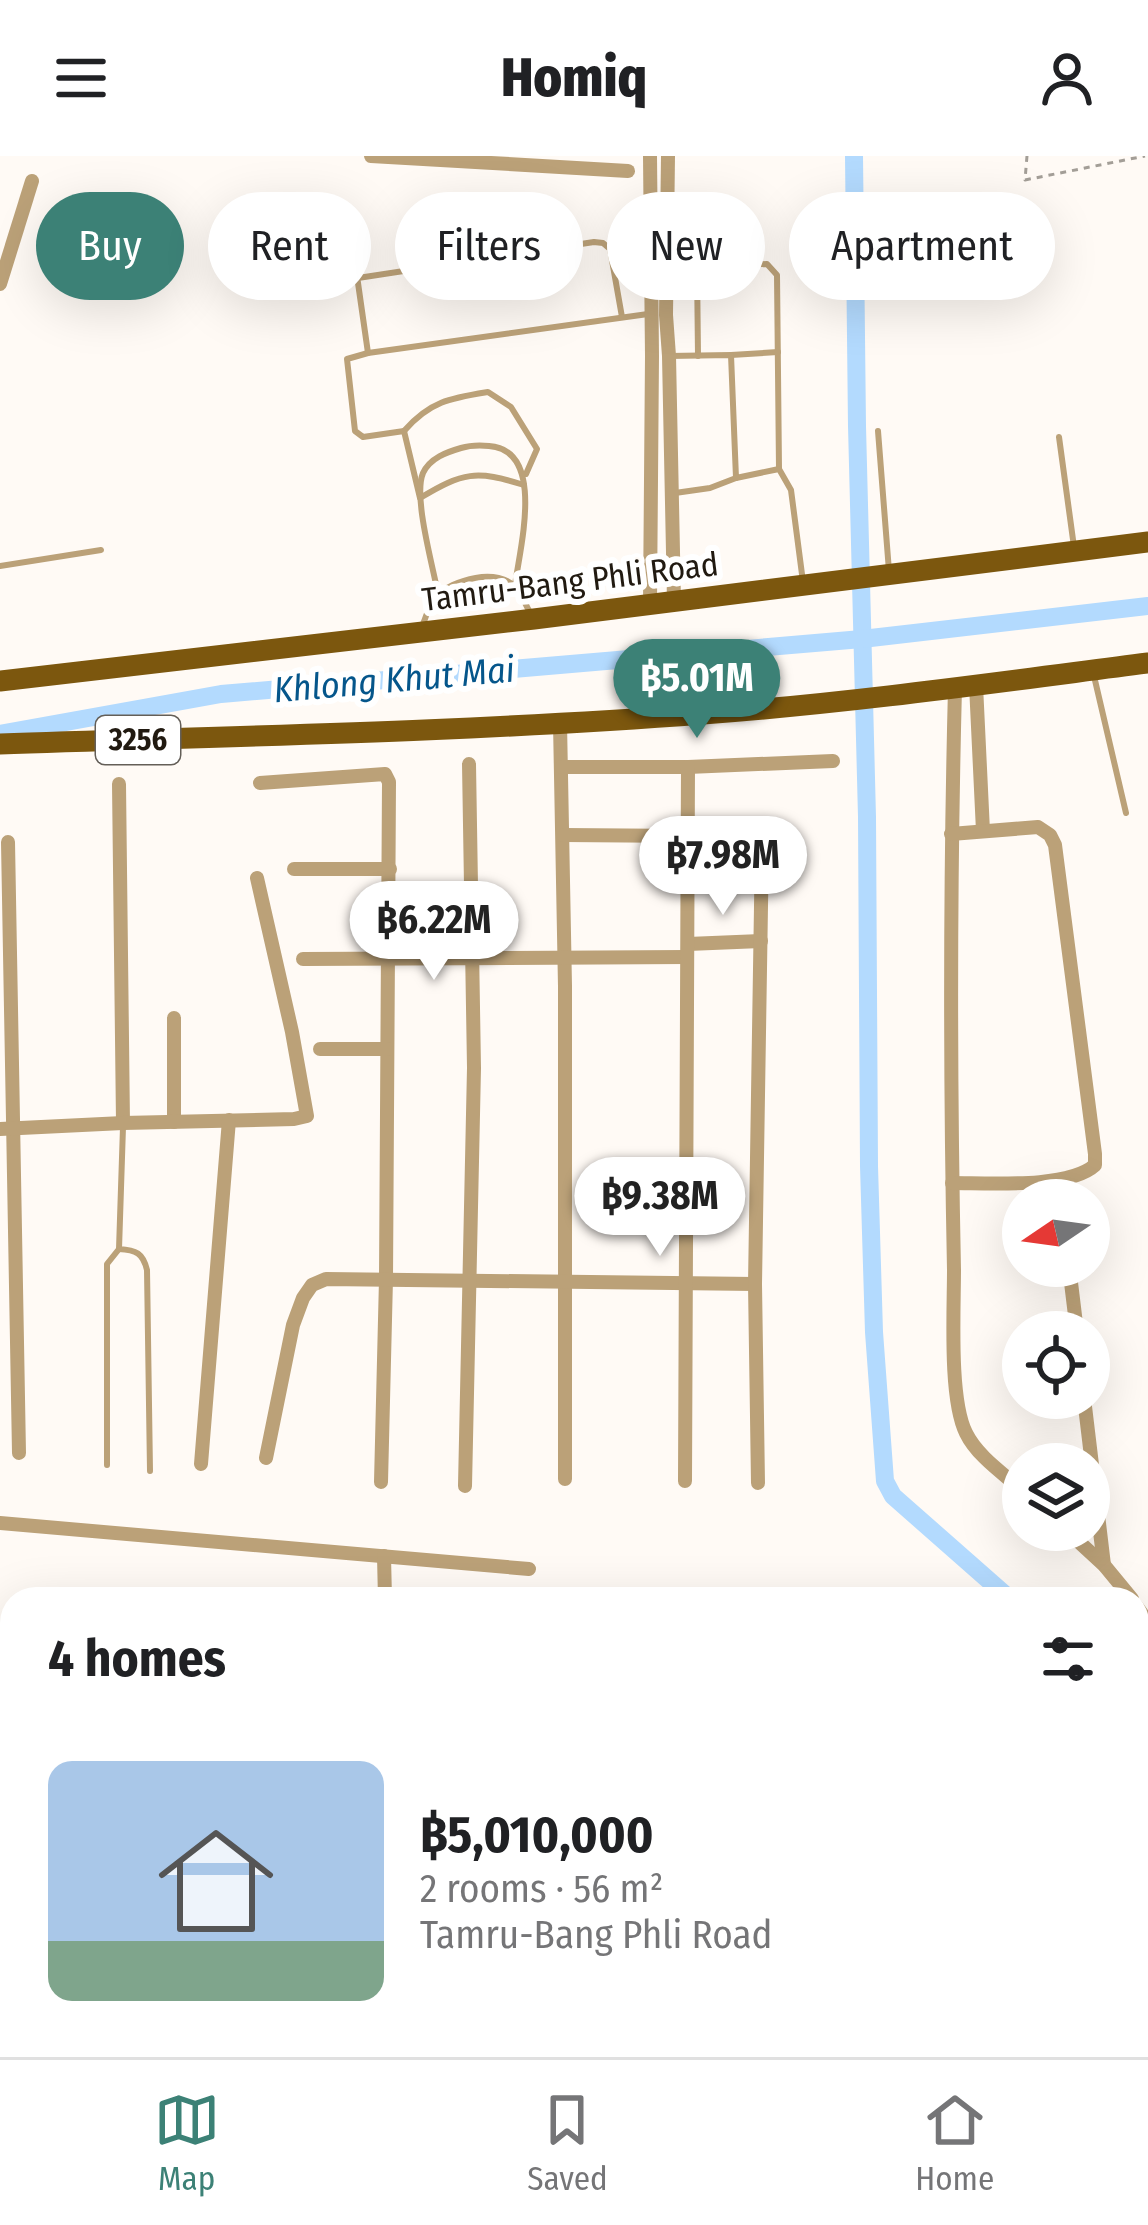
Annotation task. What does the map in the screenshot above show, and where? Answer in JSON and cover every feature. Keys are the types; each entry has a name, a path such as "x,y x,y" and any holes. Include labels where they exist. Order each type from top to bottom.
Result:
{"main road":[{"name":"Tamru-Bang Phli Road","path":"0,681 1148,542"},
{"name":"3256","path":"0,745 560,723 828,703 1148,663"}],"street":[{"path":"371,156 628,172"},
{"path":"650,156 653,192"},
{"path":"665,192 668,156"},
{"path":"0,284 32,181"},
{"path":"650,603 654,300"},
{"path":"662,300 669,356 674,601"},
{"path":"965,687 983,831"},
{"path":"965,687 951,834 956,1399 966,1435 1002,1472"},
{"path":"560,723 565,1479"},
{"path":"562,767 833,761"},
{"path":"464,1486 474,1068 469,764"},
{"path":"686,1481 688,766"},
{"path":"260,783 385,774 389,782 381,1483"},
{"path":"118,784 123,1123"},
{"path":"951,834 1038,827 1054,844 1095,1154 1095,1166 1085,1175 1068,1179"},
{"path":"564,835 688,836"},
{"path":"8,842 6,1129 19,1454"},
{"path":"758,1483 755,1284 762,843"},
{"path":"294,869 389,869"},
{"path":"6,1129 303,1118 308,1112 256,878"},
{"path":"303,959 565,956 687,950 760,940"},
{"path":"174,1018 174,1122"},
{"path":"320,1049 387,1049"},
{"path":"201,1464 229,1120"},
{"path":"952,1184 1002,1183"},
{"path":"266,1458 293,1325 312,1285 326,1279 755,1284"},
{"path":"1087,1419 1104,1565"},
{"path":"0,1523 529,1569"},
{"path":"1089,1551 1122,1587"},
{"path":"384,1556 385,1587"}],"lane":[{"path":"371,276 603,243 610,249 622,317"},
{"path":"765,264 777,275 779,469 791,490 814,584"},
{"path":"361,300 368,353"},
{"path":"697,300 698,356"},
{"path":"524,481 537,449 511,407 488,392 446,399 419,413 404,431 358,436 346,363 351,356 368,353 652,313"},
{"path":"669,356 778,352"},
{"path":"731,356 736,478"},
{"path":"404,431 438,594"},
{"path":"878,431 888,575"},
{"path":"1059,436 1074,551"},
{"path":"420,497 424,471 442,454 471,445 500,447 517,458 524,481 524,518 515,585"},
{"path":"671,494 779,469"},
{"path":"420,497 451,478 488,474 524,481"},
{"path":"0,566 101,550"},
{"path":"420,633 438,594 471,579 501,577 515,585 534,619"},
{"path":"1093,670 1126,813"},
{"path":"107,1465 107,1264 119,1249 123,1123"},
{"path":"119,1249 139,1252 147,1270 150,1471"}],"path":[{"path":"1027,156 1025,180 1145,156"}],"waterway":[{"path":"854,156 869,1166 885,1481 893,1496 996,1587"},
{"name":"Khlong Khut Mai","path":"0,734 221,694 862,639 1148,606"}]}
